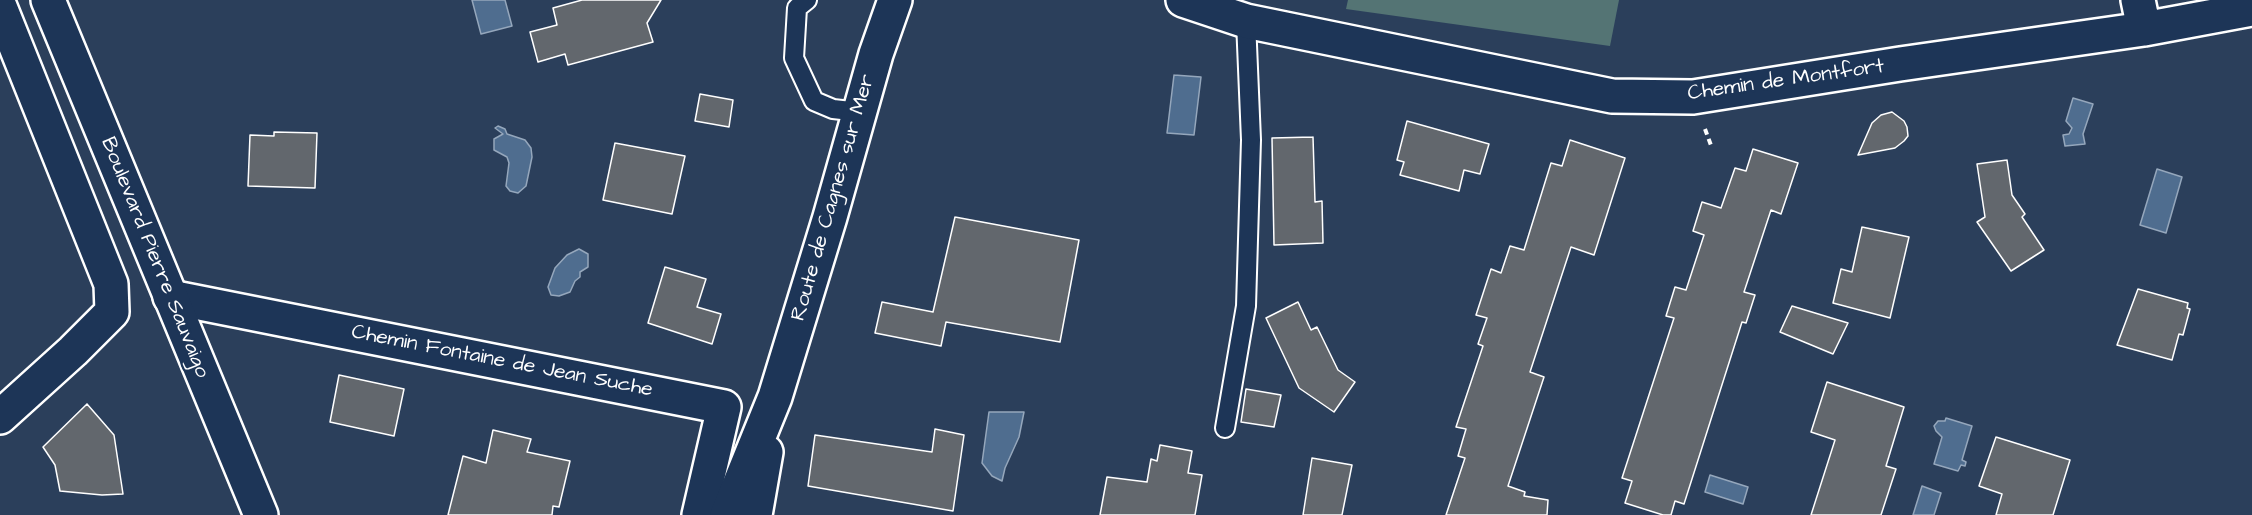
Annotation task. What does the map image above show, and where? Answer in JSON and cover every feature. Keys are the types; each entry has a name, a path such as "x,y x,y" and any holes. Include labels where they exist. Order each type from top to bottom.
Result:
{"street":[{"name":"Boulevard Pierre Sauvaigo","path":"48,0 261,515"},
{"name":"Route de Cagnes sur Mer","path":"727,515 776,397 876,54 895,0"},
{"name":"Chemin de Montfort","path":"1183,0 1246,21 1612,96 1693,97 1900,64 2141,15 2252,9"},
{"path":"0,8 111,284 112,312 0,417"},
{"name":"Chemin Fontaine de Jean Suche","path":"170,297 724,407 699,515"},
{"name":"Route de Cagnes sur Mer","path":"756,515 776,397"}],"lane":[{"path":"807,0 797,8 794,58 813,101 833,109 860,112"},
{"path":"1225,428 1246,306 1251,140 1246,21"}],"green space":[{"path":"1348,0 1619,0 1610,46 1346,9"}],"water":[{"path":"472,0 505,0 512,26 481,34"},
{"path":"1174,75 1201,77 1194,135 1167,133"},
{"path":"2073,98 2093,104 2083,134 2085,144 2065,146 2063,135 2069,134 2072,128 2066,121"},
{"path":"498,126 505,129 507,134 525,140 531,148 532,157 526,186 518,193 510,191 506,186 509,163 507,157 494,150 494,139 503,134 495,128"},
{"path":"2157,169 2182,177 2166,233 2140,225"},
{"path":"579,249 588,254 588,267 580,272 580,277 575,281 570,292 559,296 551,295 548,287 555,268 567,255"},
{"path":"989,412 1024,412 1019,437 1005,468 1002,481 992,476 982,463"},
{"path":"1946,418 1972,426 1962,460 1966,462 1965,466 1961,465 1958,471 1934,464 1942,437 1934,426 1938,421 1945,421"},
{"path":"1710,475 1748,487 1743,504 1705,492"},
{"path":"1922,486 1941,493 1934,515 1913,515"}],"building":[{"path":"582,0 661,0 647,23 653,42 568,65 565,54 538,62 530,32 557,25 553,8"},
{"path":"700,94 733,100 729,127 695,121"},
{"path":"1892,112 1904,121 1908,136 1895,148 1858,155 1872,123 1881,115"},
{"path":"1407,121 1489,144 1480,174 1464,170 1459,191 1400,175 1404,162 1397,160"},
{"path":"274,132 317,133 315,188 248,186 250,135 274,136"},
{"path":"1313,137 1315,202 1322,201 1323,243 1274,245 1272,138"},
{"path":"1570,140 1625,158 1594,255 1571,247 1530,372 1544,377 1508,486 1525,492 1524,496 1548,500 1547,515 1446,515 1465,458 1458,456 1466,429 1456,427 1483,346 1478,344 1487,318 1476,315 1491,269 1501,273 1510,246 1524,250 1551,163 1562,166"},
{"path":"615,143 685,156 672,214 603,200"},
{"path":"1753,149 1798,163 1781,214 1771,210 1744,292 1755,295 1746,323 1742,322 1684,504 1675,501 1671,515 1663,515 1625,503 1632,481 1622,478 1674,318 1666,316 1675,287 1686,290 1704,235 1693,231 1702,202 1721,208 1735,168 1746,171"},
{"path":"2007,160 2012,195 2025,214 2022,217 2044,250 2011,271 1977,222 1985,217 1977,164"},
{"path":"955,217 1079,240 1060,342 946,322 941,346 875,333 882,302 933,312"},
{"path":"1862,227 1909,237 1890,318 1833,303 1841,269 1852,272"},
{"path":"665,267 706,279 697,307 721,314 712,344 648,323"},
{"path":"2138,289 2188,303 2187,308 2190,309 2183,335 2179,334 2172,360 2117,345"},
{"path":"1298,302 1311,330 1317,327 1338,370 1355,382 1334,412 1299,388 1266,318"},
{"path":"1792,306 1848,323 1833,354 1780,332"},
{"path":"339,375 404,389 394,436 330,422"},
{"path":"1827,382 1904,407 1886,466 1896,469 1881,515 1811,515 1835,440 1811,432"},
{"path":"1246,389 1281,395 1274,427 1241,422"},
{"path":"87,404 114,435 123,494 102,495 60,491 55,465 43,447"},
{"path":"935,429 964,435 953,511 808,486 815,435 932,452"},
{"path":"493,430 531,439 527,452 570,461 559,507 553,506 552,515 448,515 463,456 486,463"},
{"path":"1996,437 2070,460 2053,515 1996,515 2002,494 1979,486"},
{"path":"1160,445 1192,451 1188,473 1202,475 1195,515 1100,515 1107,477 1147,482 1151,459 1157,461"},
{"path":"1312,458 1352,465 1342,515 1303,515"}]}
